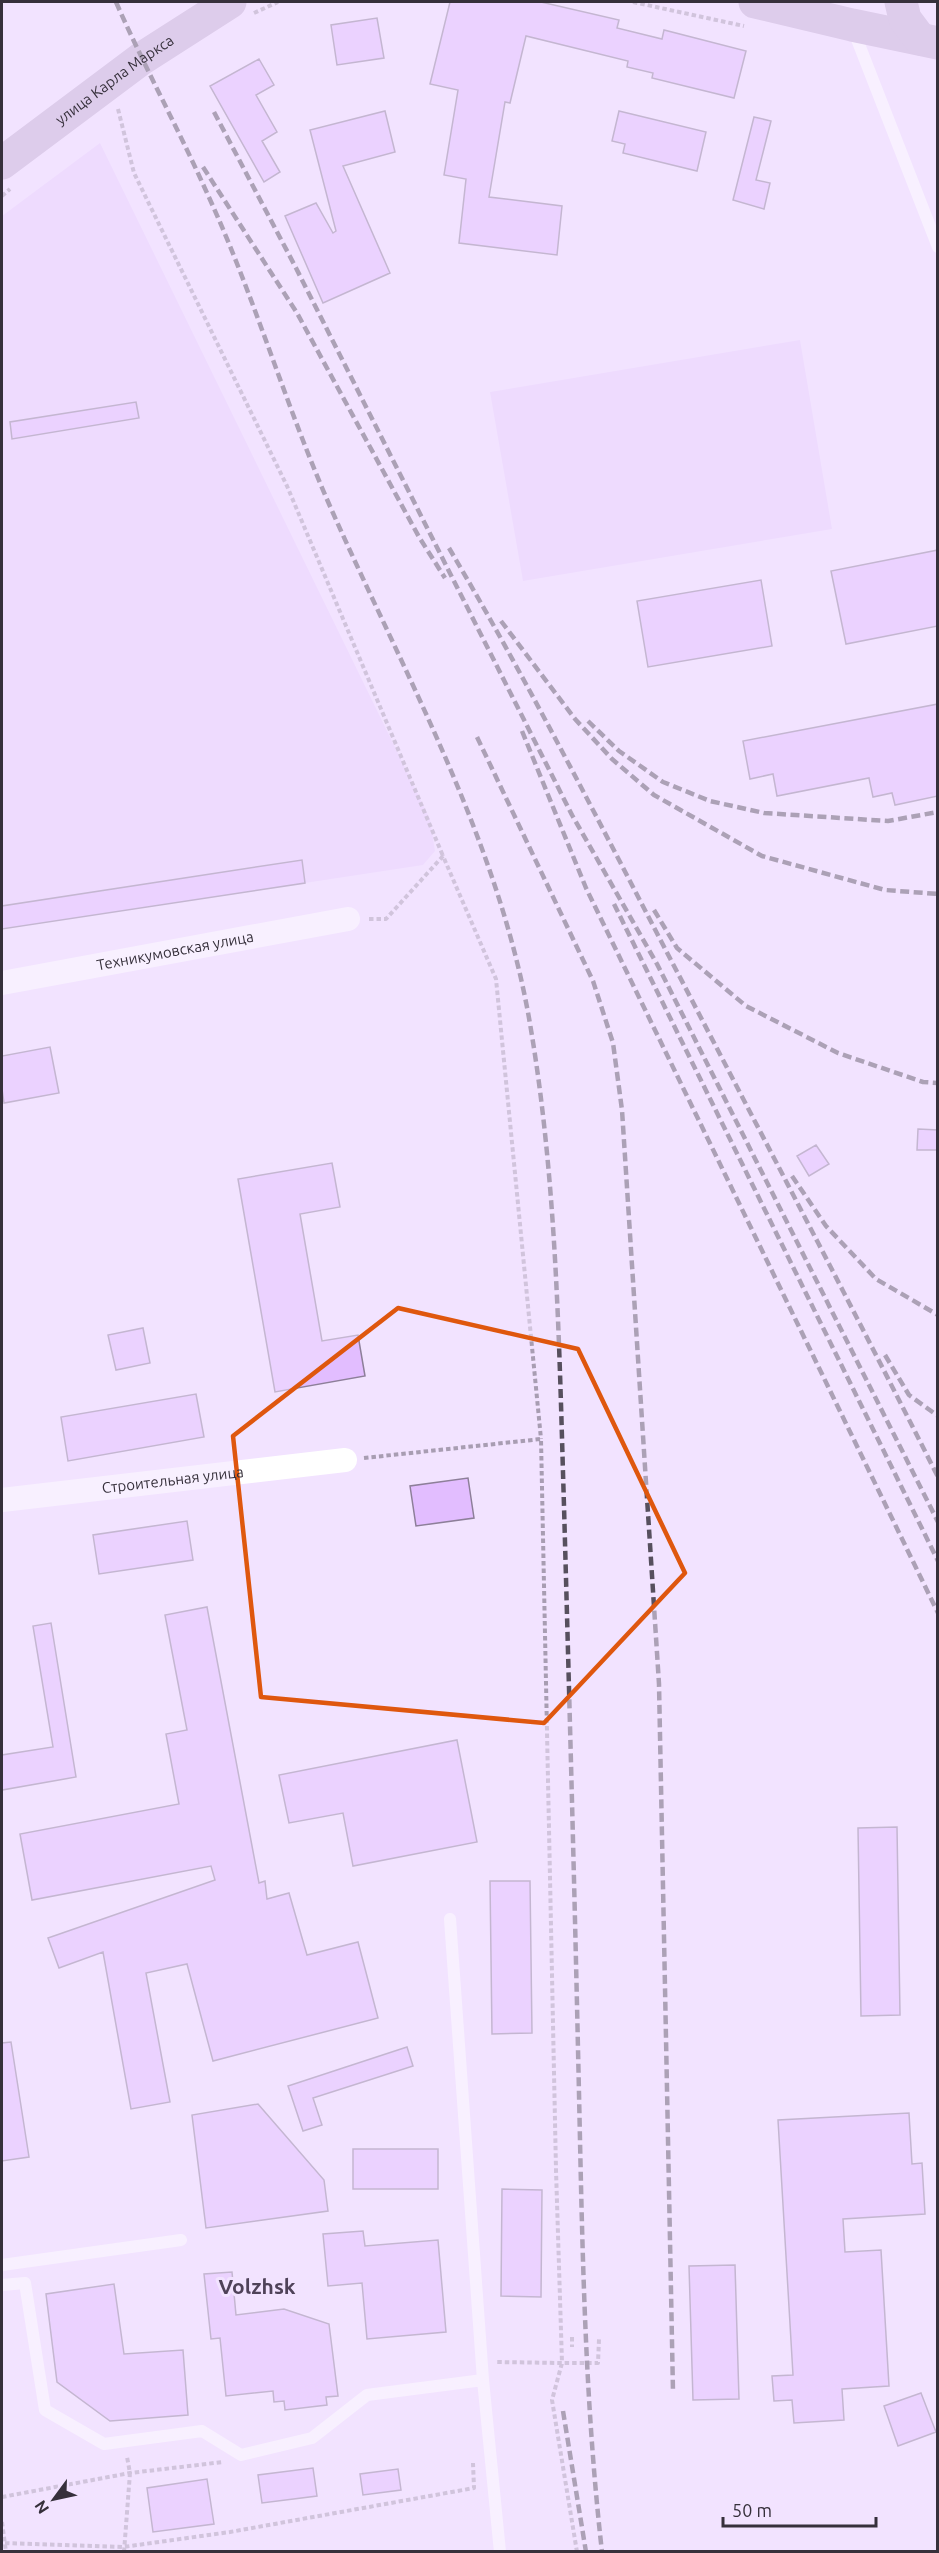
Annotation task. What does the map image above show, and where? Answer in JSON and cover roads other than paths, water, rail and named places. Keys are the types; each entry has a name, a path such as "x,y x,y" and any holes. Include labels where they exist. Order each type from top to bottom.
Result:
{"main road":[{"name":"улица Карла Маркса","path":"2,163 141,58 230,2"},
{"path":"755,2 847,13 929,41"},
{"path":"847,13 880,2"},
{"path":"902,2 905,19 929,41"}],"street":[{"name":"Техникумовская улица","path":"2,982 345,919"},
{"name":"Строительная улица","path":"2,1500 345,1460"}],"lane":[{"path":"847,13 938,247"},
{"path":"450,1919 483,2380 500,2552"},
{"path":"2,2265 180,2240"},
{"path":"2,2285 25,2283 45,2410 104,2444 202,2431 241,2455 312,2438 367,2395 483,2380"}],"railway":[{"path":"116,2 224,232 316,473 419,698 472,823 495,887 514,952 529,1018 546,1139 558,1323 584,2301 591,2427 602,2552"},
{"path":"214,112 296,268 572,815 657,964 938,1522"},
{"path":"203,167 297,313 419,537 445,578"},
{"path":"449,548 569,765 938,1477"},
{"path":"501,621 575,719 612,759 654,795 762,856 885,890 938,894"},
{"path":"588,721 619,751 663,782 710,801 764,813 888,821 938,812"},
{"path":"522,731 586,888 938,1613"},
{"path":"477,737 593,981 613,1043 622,1110 659,1684 673,2392"},
{"path":"614,904 938,1561"},
{"path":"654,910 677,948 746,1006 838,1053 923,1082 938,1083"},
{"path":"792,1176 826,1226 876,1279 938,1315"},
{"path":"885,1355 909,1395 938,1416"},
{"path":"563,2411 586,2552"}],"district":[{"name":"Volzhsk","path":"257,2287"}]}
